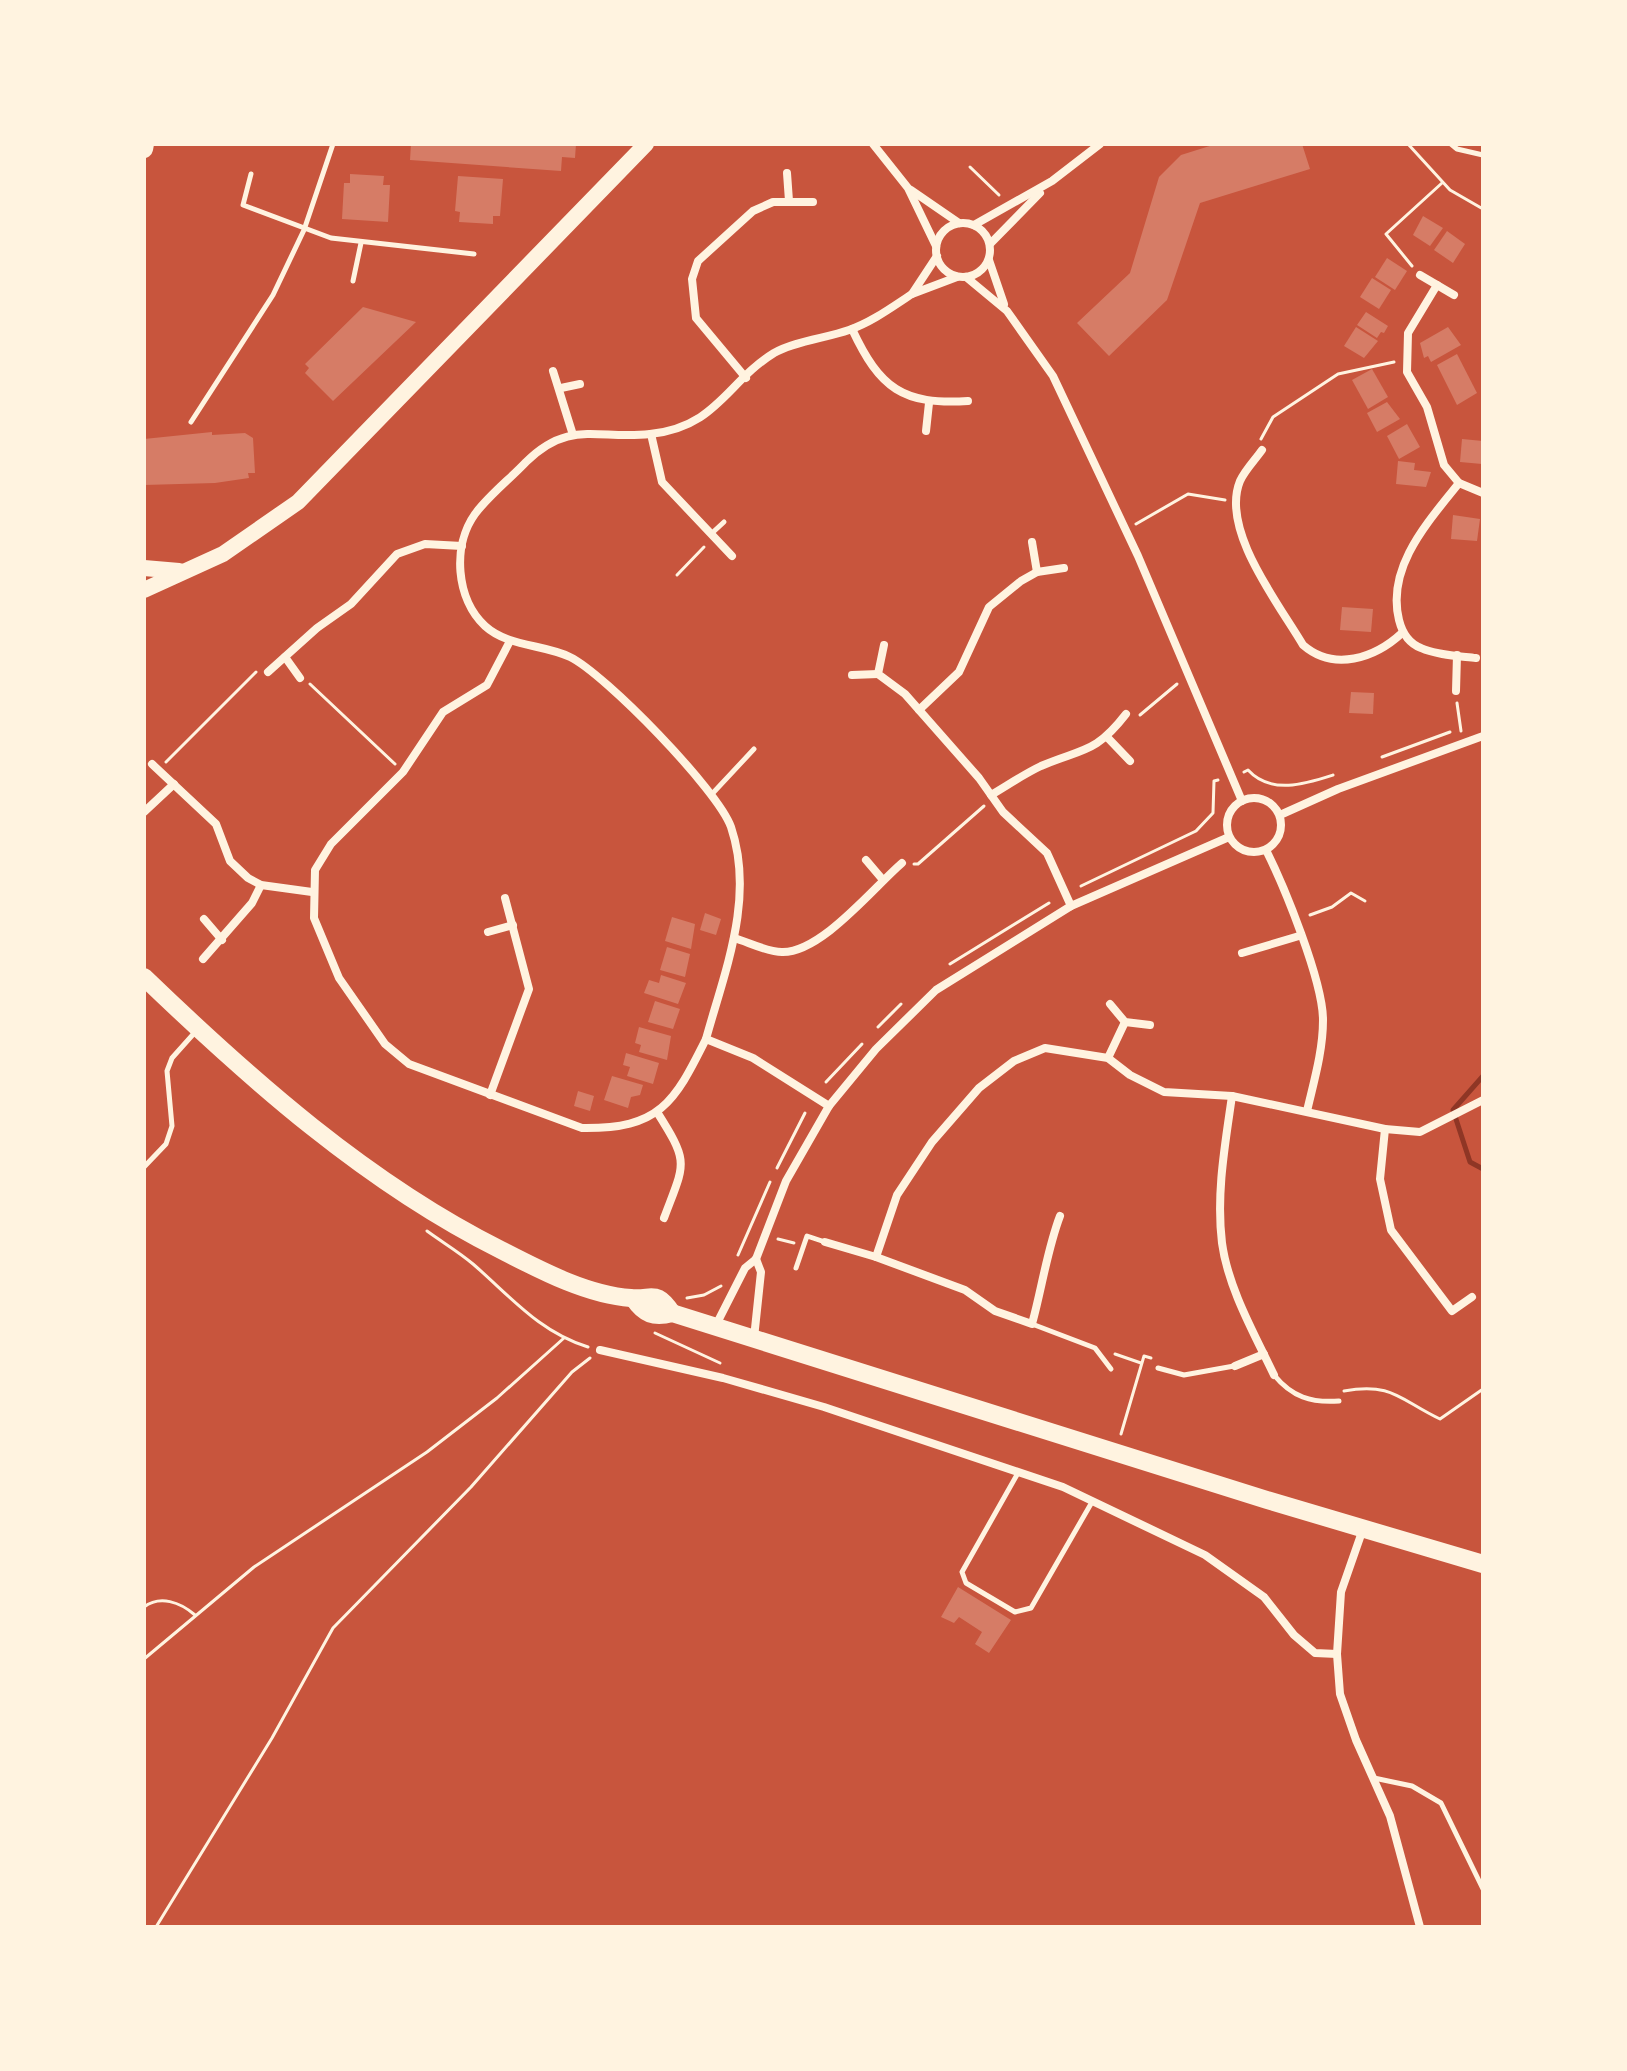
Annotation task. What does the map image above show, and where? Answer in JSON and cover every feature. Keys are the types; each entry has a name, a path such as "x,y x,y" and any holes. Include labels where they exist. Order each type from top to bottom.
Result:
{"main road":[{"path":"144,590 223,554 298,502 646,144"},
{"path":"144,568 181,571"},
{"path":"144,977 197,1029 380,1179 499,1249 575,1284 634,1299 641,1311 658,1316 672,1313 1115,1453 1483,1564"}],"street":[{"path":"873,144 908,188 943,268 962,277 1007,311"},
{"path":"974,225 1052,181 1100,144"},
{"path":"787,173 789,201"},
{"path":"990,244 1052,181"},
{"path":"510,641 487,685 443,712 403,772 331,844 315,870 312,892 314,918 339,978 385,1044 409,1064 582,1128 611,1129 657,1112 679,1094 706,1039 734,938 741,897 740,863 730,824 712,794 595,674 569,656 510,641 485,626 459,579 462,546 474,515 554,439 573,435 651,434 684,426 720,405 776,352 852,329 912,294 982,270 988,259 990,244 986,235 974,225 959,223 908,188"},
{"path":"746,378 696,318 692,279 698,261 753,211 773,202 813,202"},
{"path":"912,294 945,229 959,223"},
{"path":"988,259 1007,311 1053,376 1191,677 1242,801"},
{"path":"1420,275 1454,295"},
{"path":"1437,285 1408,333 1407,372 1432,418 1444,465 1459,483 1483,493"},
{"path":"852,329 864,355 889,384 906,395 929,403 968,401"},
{"path":"553,371 561,388 573,435"},
{"path":"561,388 580,384"},
{"path":"926,431 929,403"},
{"path":"651,434 662,482 732,556"},
{"path":"1262,450 1241,480 1236,502 1237,521 1251,557 1303,645 1316,656 1337,662 1359,658 1387,647 1402,633"},
{"path":"1459,483 1430,518 1398,573 1395,605 1402,633 1420,648 1476,658"},
{"path":"1032,542 1037,572"},
{"path":"268,672 317,628 351,604 397,554 425,544 462,546"},
{"path":"919,710 959,672 989,607 1005,592 1037,572 1064,568"},
{"path":"878,674 884,645"},
{"path":"1456,696 1457,655"},
{"path":"285,657 300,678"},
{"path":"852,675 878,674 919,710 992,797 1047,853 1071,906"},
{"path":"992,797 1044,765 1081,754 1107,737 1126,714"},
{"path":"1280,815 1338,789 1483,736"},
{"path":"1107,737 1130,761"},
{"path":"155,767 216,824 230,861 248,878 261,885 312,892"},
{"path":"144,812 174,784"},
{"path":"1266,800 1280,815 1279,838 1266,850 1249,852 1229,837 1230,812 1242,801 1266,800"},
{"path":"715,1326 745,1268 756,1259 786,1181 829,1106 876,1049 936,990 1071,906 1229,837"},
{"path":"1266,850 1285,888 1323,1017 1318,1062 1307,1111"},
{"path":"866,860 883,880"},
{"path":"734,938 781,952 802,948 819,940 902,863"},
{"path":"203,959 252,903 261,885"},
{"path":"490,1095 529,989 505,898"},
{"path":"204,919 222,940"},
{"path":"488,932 513,925"},
{"path":"1242,953 1299,936"},
{"path":"1110,1004 1125,1022 1150,1025"},
{"path":"1108,1058 1125,1022"},
{"path":"706,1039 753,1058 829,1106"},
{"path":"876,1257 897,1195 932,1142 979,1088 1014,1061 1045,1048 1108,1058 1130,1075 1164,1092 1232,1096 1385,1129 1420,1132 1483,1100"},
{"path":"1232,1096 1221,1180 1222,1245 1232,1281 1274,1375"},
{"path":"657,1112 680,1147 684,1165 664,1218"},
{"path":"1385,1129 1380,1179 1391,1230 1452,1311 1472,1297"},
{"path":"825,1242 965,1290 995,1311 1032,1324 1048,1269 1051,1239 1060,1216"},
{"path":"754,1338 761,1272 756,1259"},
{"path":"600,1350 723,1378 824,1407 1093,1501 1205,1555 1264,1597 1294,1635 1315,1653 1337,1654"},
{"path":"1235,1366 1264,1354"},
{"path":"1363,1529 1341,1592 1337,1654 1340,1694 1390,1816 1420,1927"}],"lane":[{"path":"191,422 273,295 304,230 333,144"},
{"path":"1451,144 1457,149 1483,155"},
{"path":"251,174 243,205 304,230 361,243 474,254"},
{"path":"353,281 361,243"},
{"path":"712,535 724,522"},
{"path":"712,794 754,749"},
{"path":"144,1167 166,1144 172,1126 167,1071 172,1058 197,1029"},
{"path":"796,1268 807,1236 825,1242"},
{"path":"1032,1324 1095,1348 1111,1369"},
{"path":"1158,1368 1184,1375 1235,1366"},
{"path":"1274,1375 1285,1389 1304,1399 1339,1401"},
{"path":"1018,1473 962,1572 966,1583 1015,1612 1031,1608 1093,1501"},
{"path":"1373,1778 1412,1786 1441,1803 1483,1889"}],"path":[{"path":"1408,144 1442,183 1483,209"},
{"path":"970,167 1010,206"},
{"path":"1420,275 1386,234 1442,183"},
{"path":"1262,450 1261,436 1273,417 1338,374 1405,361"},
{"path":"1138,523 1188,494 1236,502"},
{"path":"677,575 712,535"},
{"path":"155,767 254,672 268,672"},
{"path":"1126,714 1138,717 1175,685 1191,677"},
{"path":"300,678 403,772"},
{"path":"1456,696 1460,725"},
{"path":"902,863 918,864 992,797"},
{"path":"1295,920 1332,907 1351,893 1365,901"},
{"path":"737,1256 805,1113"},
{"path":"763,1235 805,1246"},
{"path":"686,1298 704,1295 729,1279"},
{"path":"648,1328 719,1362 724,1371 723,1378"},
{"path":"144,1659 254,1567 427,1452 497,1398 564,1338 600,1350"},
{"path":"1095,1348 1141,1363 1115,1453"},
{"path":"156,1927 264,1751 333,1628 471,1487 572,1372 600,1350"},
{"path":"1335,1393 1375,1387 1440,1419 1483,1389"},
{"path":"144,1607 153,1601 169,1601 185,1606 195,1615"}],"building":[{"path":"411,144 576,144 575,158 562,157 561,171 410,160"},
{"path":"1216,144 1302,144 1310,169 1200,203 1167,300 1109,356 1077,323 1130,273 1159,177 1181,155"},
{"path":"350,174 384,176 383,185 390,185 388,222 342,219 344,183 350,183"},
{"path":"458,176 503,179 500,216 493,216 493,224 459,222 460,212 455,211"},
{"path":"1423,216 1443,228 1430,246 1413,235"},
{"path":"1447,231 1465,244 1453,263 1434,250"},
{"path":"1387,258 1407,271 1395,290 1375,277"},
{"path":"1372,278 1391,290 1379,309 1360,297"},
{"path":"363,307 416,322 333,401 305,373 309,368 305,364"},
{"path":"1366,312 1388,326 1377,338 1357,325"},
{"path":"1356,327 1378,341 1364,358 1344,346"},
{"path":"1448,327 1461,345 1431,362 1428,356 1424,358 1420,343"},
{"path":"1457,354 1477,393 1457,405 1437,365"},
{"path":"1372,369 1388,397 1368,409 1352,380"},
{"path":"1387,402 1400,419 1377,432 1367,413"},
{"path":"1407,424 1420,447 1399,459 1387,436"},
{"path":"212,432 212,435 245,433 253,438 255,473 248,473 249,478 215,483 144,485 144,439"},
{"path":"1462,439 1483,441 1482,464 1460,462"},
{"path":"1398,461 1415,463 1414,470 1431,472 1426,487 1396,484"},
{"path":"1453,515 1480,519 1477,541 1451,539"},
{"path":"1342,607 1373,609 1371,632 1340,630"},
{"path":"1351,692 1374,693 1373,714 1349,713"},
{"path":"705,913 721,919 716,935 700,930"},
{"path":"672,917 695,924 691,949 665,941"},
{"path":"667,947 690,954 685,977 660,970"},
{"path":"661,975 686,983 678,1004 644,993 649,980 659,983"},
{"path":"655,1001 680,1009 673,1029 648,1022"},
{"path":"639,1027 671,1036 667,1060 639,1052 641,1045 635,1043"},
{"path":"626,1053 659,1063 653,1084 627,1076 630,1067 623,1065"},
{"path":"612,1076 643,1085 640,1095 631,1097 628,1108 604,1100"},
{"path":"578,1091 594,1096 590,1111 574,1106"},
{"path":"958,1587 1011,1620 989,1653 975,1644 982,1632 959,1617 954,1623 941,1617"}],"waterway":[{"path":"1483,1076 1453,1110 1470,1162 1483,1169"}]}
